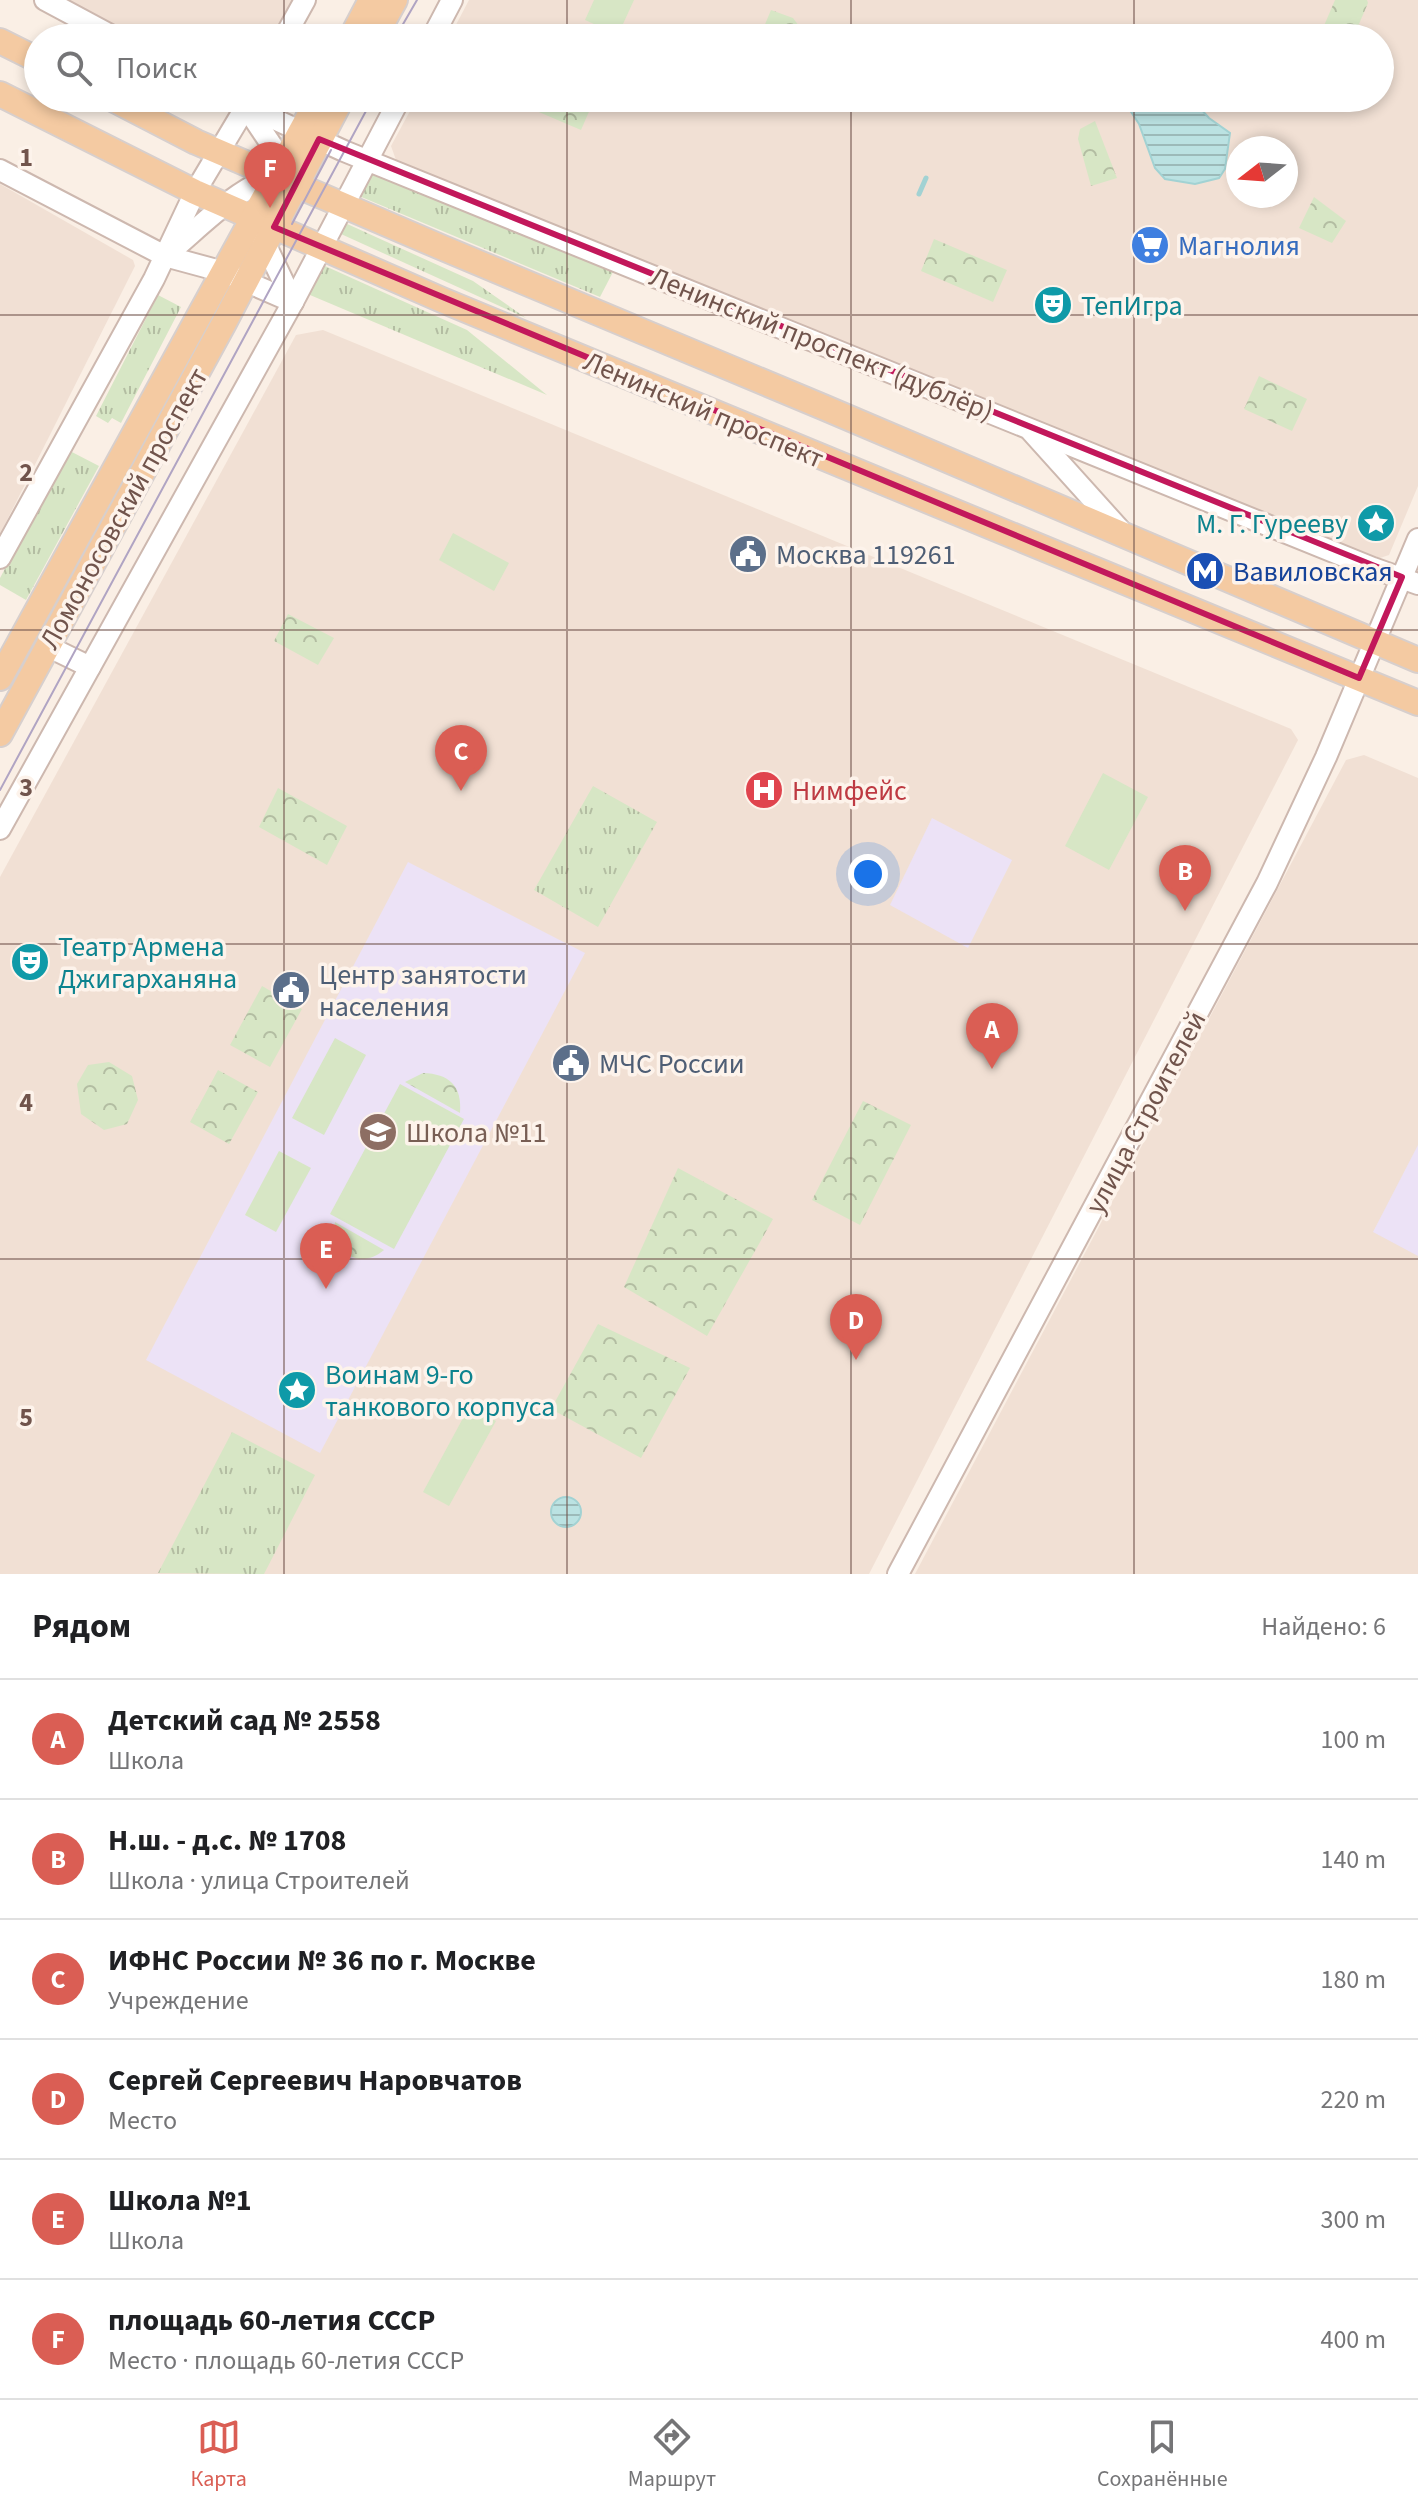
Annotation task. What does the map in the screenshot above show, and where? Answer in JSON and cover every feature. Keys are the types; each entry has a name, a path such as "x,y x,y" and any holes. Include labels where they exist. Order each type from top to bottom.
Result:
{"main road":[{"path":"358,24 371,0"},
{"path":"382,24 395,0"},
{"name":"Ленинский проспект","path":"0,94 24,106"},
{"name":"Ленинский проспект","path":"36,112 226,205 264,229 322,247 471,312 1418,703"},
{"name":"Ленинский проспект","path":"140,112 219,151 286,173 344,205 1418,660"},
{"path":"310,135 316,112"},
{"path":"235,277 264,229 286,173 310,135 330,112"},
{"name":"Ломоносовский проспект","path":"1,728 47,646 235,277"},
{"name":"Ломоносовский проспект","path":"0,678 235,277"}],"street":[{"path":"45,0 90,24"},
{"path":"292,24 305,0"},
{"path":"439,24 452,0"},
{"path":"0,31 19,51"},
{"path":"0,558 165,256 237,112"},
{"path":"165,256 260,181 286,173 249,112"},
{"name":"Ленинский проспект (дублёр)","path":"264,112 310,135 1410,581"},
{"path":"0,829 293,302 393,112"},
{"path":"0,170 165,256 235,277 293,302"},
{"path":"264,229 293,302"},
{"path":"1027,426 1124,535"},
{"name":"улица Строителей","path":"898,1574 1267,883 1375,642 1410,581 1418,539"},
{"path":"47,646 90,667"}],"highlighted area":[{"path":"319,139 1402,577 1359,678 274,227"}],"shaded area":[{"path":"69,0 296,0 283,24 113,24"},
{"path":"469,0 1418,0 1418,486 1389,555 1377,559 396,160 391,146 409,112 1394,112 1394,24 456,24"},
{"path":"0,184 133,260 135,266 0,534"},
{"path":"323,330 1291,729 1298,740 869,1574 0,1574 0,877 296,335"},
{"path":"1364,755 1418,778 1418,1574 915,1574 1346,760"},
{"path":"932,818 1012,860 968,948 890,905"},
{"name":"Школа №11","path":"408,862 585,953 320,1453 146,1360"},
{"path":"1418,1145 1418,1256 1373,1232"}],"green space":[{"path":"594,0 634,0 623,24 594,24 585,20"},
{"path":"1335,0 1367,0 1359,24 1325,24"},
{"path":"771,10 793,18 798,24 765,24"},
{"path":"539,112 589,112 581,130"},
{"path":"1095,121 1117,178 1091,186 1078,139 1080,129"},
{"path":"368,165 614,270 600,297 359,196"},
{"path":"1314,197 1346,221 1332,243 1299,228"},
{"path":"345,223 473,281 526,318 341,234"},
{"path":"934,239 1007,270 993,302 921,271"},
{"path":"325,266 467,330 547,395 310,295 319,268"},
{"path":"158,295 181,307 121,423 112,418 108,423 96,416"},
{"path":"1259,376 1307,399 1292,431 1244,409"},
{"path":"68,450 99,466 26,600 0,585 0,578"},
{"path":"453,533 509,563 494,591 439,560"},
{"path":"288,614 334,638 318,665 274,641"},
{"path":"1103,773 1148,797 1109,870 1065,846"},
{"path":"593,786 657,822 598,927 534,890"},
{"path":"278,788 347,826 327,865 259,827"},
{"path":"262,986 302,1009 270,1067 230,1045"},
{"path":"335,1038 366,1055 324,1135 292,1118"},
{"path":"109,1062 132,1076 138,1100 127,1124 104,1130 81,1114 77,1084 88,1065"},
{"path":"218,1070 258,1092 229,1144 190,1122"},
{"path":"423,1073 440,1076 452,1083 459,1095 460,1113 405,1082"},
{"path":"400,1084 464,1119 394,1249 330,1214"},
{"path":"863,1101 911,1125 860,1225 812,1200"},
{"path":"279,1151 311,1168 276,1232 245,1215"},
{"path":"678,1168 773,1219 707,1336 624,1287"},
{"path":"335,1222 384,1250 366,1259 349,1256 337,1243"},
{"path":"598,1324 690,1368 641,1458 551,1409"},
{"path":"469,1407 496,1421 449,1506 423,1492"},
{"path":"232,1432 315,1475 264,1574 158,1573"}],"water":[{"path":"1131,112 1204,112 1230,133 1226,136 1225,169 1219,178 1195,184 1165,179 1155,168 1139,124"},
{"path":"566,1497 572,1498 580,1506 580,1518 572,1526 566,1527 560,1526 552,1518 551,1512 552,1506 560,1498"}],"waterway":[{"path":"919,194 926,178"}],"tram line":[{"path":"403,24 417,0"},
{"path":"0,790 365,112"},
{"path":"292,224 331,150"}],"place":[{"name":"площадь 60-летия СССР","path":"270,208"},
{"name":"Магнолия","path":"1150,245"},
{"name":"ТепИгра","path":"1053,305"},
{"name":"М. Г. Гурееву","path":"1376,523"},
{"name":"Москва 119261","path":"748,554"},
{"name":"Вавиловская","path":"1205,571"},
{"name":"Нимфейс","path":"764,790"},
{"name":"ИФНС России № 36 по г. Москве","path":"461,791"},
{"name":"Н.ш. - д.с. № 1708","path":"1185,911"},
{"name":"Театр Армена Джигарханяна","path":"30,962"},
{"name":"Центр занятости населения","path":"291,990"},
{"name":"МЧС России","path":"571,1063"},
{"name":"Детский сад № 2558","path":"992,1069"},
{"name":"Школа №11","path":"378,1132"},
{"name":"Школа №1","path":"326,1289"},
{"name":"Сергей Сергеевич Наровчатов","path":"856,1360"},
{"name":"Воинам 9-го танкового корпуса","path":"297,1390"}]}
